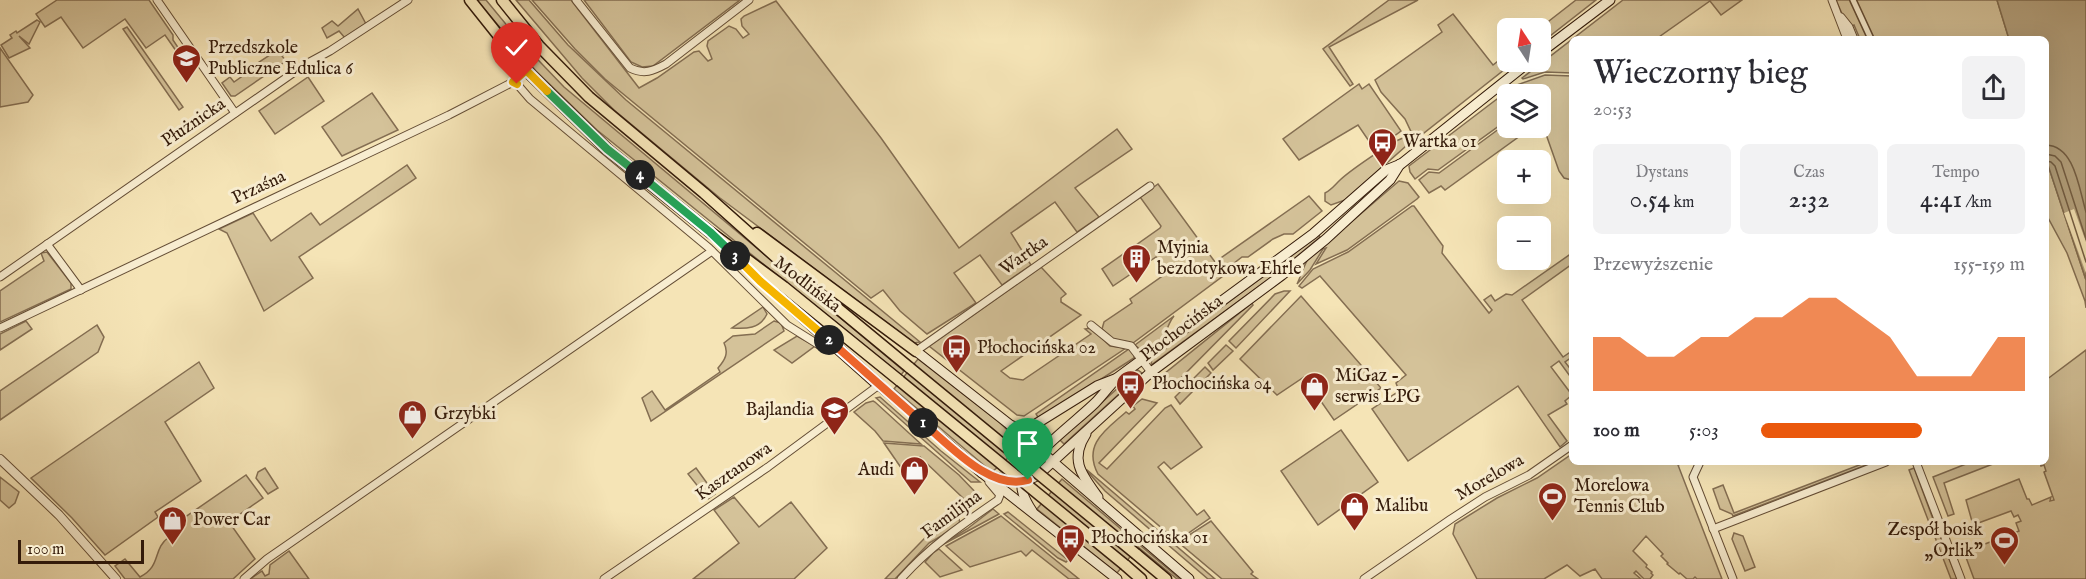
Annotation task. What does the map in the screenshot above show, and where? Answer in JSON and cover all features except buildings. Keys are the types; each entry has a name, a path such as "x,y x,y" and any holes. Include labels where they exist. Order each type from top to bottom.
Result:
{"main road":[{"name":"Modlińska","path":"470,0 526,70 607,149 710,232 784,287 1141,579"},
{"name":"Modlińska","path":"502,0 539,46 589,97 704,193 778,260 1166,579"},
{"path":"1551,45 1610,0"},
{"name":"Płochocińska","path":"1009,424 1021,428 1031,427 1097,387 1117,378 1313,234 1386,170 1401,164 1516,72"},
{"name":"Płochocińska","path":"1022,482 1037,476 1151,372 1307,254 1390,180 1401,164"},
{"path":"704,193 916,351 1009,424 1190,579"},
{"path":"710,232 760,281 879,385 982,473 1116,579"},
{"name":"Płochocińska","path":"1022,482 1025,471 1041,452 1095,403 1117,378"},
{"name":"Płochocińska","path":"1091,426 1078,450 1077,462 1080,473 1108,510"},
{"path":"982,473 1008,481 1022,482 1023,496 1032,511"}],"street":[{"path":"157,0 235,113"},
{"name":"Płużnicka","path":"0,277 306,64 408,0"},
{"path":"576,0 630,68 639,73 653,71 666,64 749,0"},
{"path":"1832,0 1846,36"},
{"path":"1853,0 1870,36"},
{"path":"1839,15 1853,36"},
{"name":"Przaśna","path":"0,328 449,115 513,82 526,70"},
{"path":"513,82 530,99 712,251 787,325 819,345"},
{"name":"Wartka","path":"916,351 1150,186"},
{"path":"46,244 81,290"},
{"path":"244,579 267,559 712,251"},
{"path":"1091,325 1112,342 1131,346 1151,372"},
{"name":"Kasztanowa","path":"604,579 768,467 879,385"},
{"name":"Morelowa","path":"1364,579 1485,497 1529,475 1569,447"},
{"path":"0,459 59,515 116,579"},
{"path":"1699,465 1693,477 1732,579"},
{"path":"1713,529 1878,465"},
{"path":"1917,465 1961,579"},
{"name":"Familijna","path":"901,579 942,538 998,500 1000,495 982,473"}],"shaded area":[{"path":"57,0 149,0 173,35 173,40 189,64 186,65 165,35 146,48 125,19 83,48 61,17 45,27 36,14"},
{"path":"477,0 486,0 519,40 564,87 904,371 901,375 597,130 536,71"},
{"path":"516,0 529,0 568,45 626,100 920,342 914,343 720,198 614,110 582,78"},
{"path":"532,0 571,0 639,88 694,52 699,51 708,61 712,59 707,46 708,41 729,26 736,29 743,38 749,34 742,26 741,19 776,1 881,138 959,248 1117,129 1132,149 1075,188 1099,217 1077,232 1055,202 1011,233 1031,265 1002,285 980,255 954,273 976,303 927,334 900,311 883,290 871,298 605,79"},
{"path":"584,0 740,0 653,66 642,67 631,62"},
{"path":"1389,0 1418,0 1329,47 1353,84 1350,86 1323,49"},
{"path":"1576,0 1596,0 1551,35 1551,19"},
{"path":"1623,0 1742,0 1721,15 1710,1 1660,36 1576,36"},
{"path":"1836,0 1997,0 2008,36 1859,36 1854,25 1852,26 1843,16"},
{"path":"358,9 366,24 345,38 339,31 327,38 322,28 332,21 338,26"},
{"path":"1453,14 1493,65 1497,62 1497,72 1501,72 1415,140 1405,119 1381,92 1375,80 1442,32 1438,25"},
{"path":"37,20 40,22 29,44 19,36 30,48 9,58 1,45 12,38 10,35"},
{"path":"127,27 183,107 179,110 123,29"},
{"path":"1569,41 1569,73 1545,72 1551,72 1551,55"},
{"path":"282,47 286,53 282,56 286,61 235,96 231,96 222,83 230,77 234,82 251,70 250,68"},
{"path":"0,48 33,95 28,102 0,107"},
{"path":"1530,72 1545,72 1523,79"},
{"path":"1545,75 1569,76 1569,179 1564,178 1559,171 1547,138 1551,138 1551,84 1520,84"},
{"path":"308,77 324,101 275,134 259,111"},
{"path":"1359,84 1362,89 1369,84 1401,131 1375,150 1358,125 1299,160 1283,139"},
{"path":"372,93 398,130 342,156 322,127"},
{"path":"1497,99 1497,127 1438,170 1428,169 1415,179 1409,166"},
{"path":"1497,130 1497,138 1517,138 1497,150 1497,153 1445,190 1441,186 1429,193 1419,180 1429,172 1439,173"},
{"path":"1403,138 1407,139 1406,146 1345,200 1331,205 1325,201 1325,193 1360,164"},
{"path":"407,165 416,178 299,257 313,278 264,311 227,233 219,229 253,213 271,241 311,213 320,225"},
{"path":"2049,168 2086,280 2086,308 2067,253 2049,220"},
{"path":"1399,181 1408,183 1419,197 1347,250 1316,264 1326,248 1323,249 1310,270 1297,284 1308,259"},
{"path":"1158,184 1215,262 1309,196 1322,211 1293,234 1284,234 1248,257 1242,257 1224,271 1223,276 1133,343 1113,339 1102,329 1104,322 1132,303 1130,299 1168,272 1156,257 1113,286 1102,269 1160,228 1161,226 1140,197"},
{"path":"1412,206 1443,246 1442,253 1489,313 1492,310 1484,300 1491,295 1495,301 1506,294 1512,295 1551,270 1569,255 1569,266 1522,300 1563,357 1569,353 1569,359 1565,362 1569,367 1569,375 1559,361 1551,367 1569,391 1569,398 1565,401 1567,404 1548,415 1567,441 1560,447 1518,386 1408,461 1372,409 1399,391 1396,383 1406,375 1320,276 1302,288 1299,286 1313,269 1348,252"},
{"path":"1319,235 1320,237 1276,274 1151,365 1152,359"},
{"path":"47,252 71,283 71,289 0,322 0,291 44,261 41,253"},
{"path":"1041,267 1066,294 1061,298 1061,302 1081,315 1001,371 1010,378 1023,380 1091,334 1085,329 1091,328 1110,346 1126,348 1024,416 1017,415 929,346"},
{"path":"1290,291 1236,348 1229,341 1275,294"},
{"path":"1301,296 1381,388 1334,420 1304,377 1277,395 1240,359"},
{"path":"1252,303 1253,305 1173,386 1168,387 1163,382 1164,374"},
{"path":"763,307 767,314 761,323 747,328 732,328"},
{"path":"1174,316 1157,343 1143,352 1135,345"},
{"path":"26,321 32,329 0,350 0,334"},
{"path":"774,321 781,323 784,331 651,421 642,398 652,391 665,410 720,372 718,368 726,353 724,343 733,336 755,334"},
{"path":"97,325 104,337 98,352 0,420 0,391"},
{"path":"797,336 815,346 792,363 774,350"},
{"path":"1226,345 1233,351 1213,370 1208,363"},
{"path":"1129,349 1134,353 1134,358 1039,419 1036,414"},
{"path":"2086,350 2086,579 1974,579 1964,552 2019,531 2016,523 2021,521 2018,515 2014,517 2011,511 1973,525 1966,500 2019,479 2032,505 2051,497 2050,501 2054,500 2044,472 2046,471 2044,465 2049,465 2049,378"},
{"path":"918,359 999,422 1023,445 992,472 894,389"},
{"path":"199,362 214,388 165,422 201,481 155,512 158,517 105,555 72,518 31,478"},
{"path":"1205,367 1211,373 1180,404 1175,397"},
{"path":"1138,370 1142,373 1064,444 1060,440"},
{"path":"880,397 980,482 971,482 876,398"},
{"path":"1142,399 1157,403 1099,463 1107,469 1165,408 1171,405 1202,447 1171,469 1164,462 1158,467 1197,515 1204,510 1210,518 1177,541 1098,474 1094,463 1093,454 1099,438 1126,412 1129,414 1135,409 1133,406"},
{"path":"873,401 921,444 883,441 854,412"},
{"path":"1341,430 1378,482 1318,525 1281,471"},
{"path":"884,443 924,446 959,475 979,496 964,511 957,504 963,498 920,457 904,472"},
{"name":"Morelowa Tennis Club","path":"1569,456 1569,465 1678,465 1722,579 1697,579 1695,577 1687,579 1667,564 1661,556 1663,554 1646,536 1633,551 1652,572 1650,579 1644,579 1636,571 1634,573 1641,579 1602,579 1595,569 1580,576 1567,565 1544,579 1477,579 1453,534 1455,524 1497,498 1537,478"},
{"path":"1859,465 1866,465 1733,516 1720,509 1713,489 1723,485 1734,513"},
{"path":"1963,465 1990,465 1944,483 1954,514 1948,516 1933,477"},
{"path":"265,468 278,488 268,494 256,478 258,472"},
{"path":"696,468 715,494 708,499 688,474"},
{"path":"1914,468 1933,519 1930,525 1909,470"},
{"path":"1086,470 1215,579 1208,579 1105,491"},
{"path":"246,475 263,498 229,522 255,559 233,579 125,579 115,566 125,559 140,577 147,573 160,547 169,537 165,531"},
{"path":"0,477 19,492 15,503 9,508 0,500"},
{"path":"1062,479 1180,579 1177,579 1138,547 1117,573 1037,509"},
{"path":"734,497 759,527 791,502 827,548 794,579 693,579 739,543 714,510"},
{"path":"993,509 999,514 931,551 967,529"},
{"path":"952,510 959,518 960,525 929,543 895,579 885,579"},
{"path":"1008,512 1068,560 1066,562 1058,558 1004,514"},
{"path":"1001,516 1079,579 1069,579 1032,550 1026,556 1021,551 970,567 946,546"},
{"path":"1211,521 1253,572 1251,574 1258,579 1222,579 1178,542"},
{"path":"1933,532 1940,536 1957,579 1951,579"},
{"path":"1734,533 1743,536 1755,567 1745,571 1732,539"},
{"path":"939,549 962,570 940,577 925,562"},
{"path":"289,551 309,579 250,579 262,571 265,576 269,574 270,565"}],"water":[{"path":"1997,0 2086,0 2086,280 2049,168 2049,36 2008,36"}],"pier":[{"path":"2074,209 2086,242 2086,273 2064,213"}],"place":[{"name":"Przedszkole Publiczne Edulica 6","path":"187,84"},
{"name":"Wartka 01","path":"1382,168"},
{"name":"Myjnia bezdotykowa Ehrle","path":"1136,284"},
{"name":"Płochocińska 02","path":"956,374"},
{"name":"Płochocińska 04","path":"1131,410"},
{"name":"MiGaz - serwis LPG","path":"1314,412"},
{"name":"Bajlandia","path":"835,436"},
{"name":"Grzybki","path":"413,440"},
{"name":"Audi","path":"915,496"},
{"name":"Morelowa Tennis Club","path":"1553,522"},
{"name":"Malibu","path":"1354,532"},
{"name":"Power Car","path":"172,546"},
{"name":"Płochocińska 01","path":"1070,564"},
{"name":"Zespół boisk „Orlik”","path":"2004,566"}],"route":[{"path":"517,84 513,82 526,70 607,149 710,232 760,281 982,473 1016,482 1028,480"}]}
